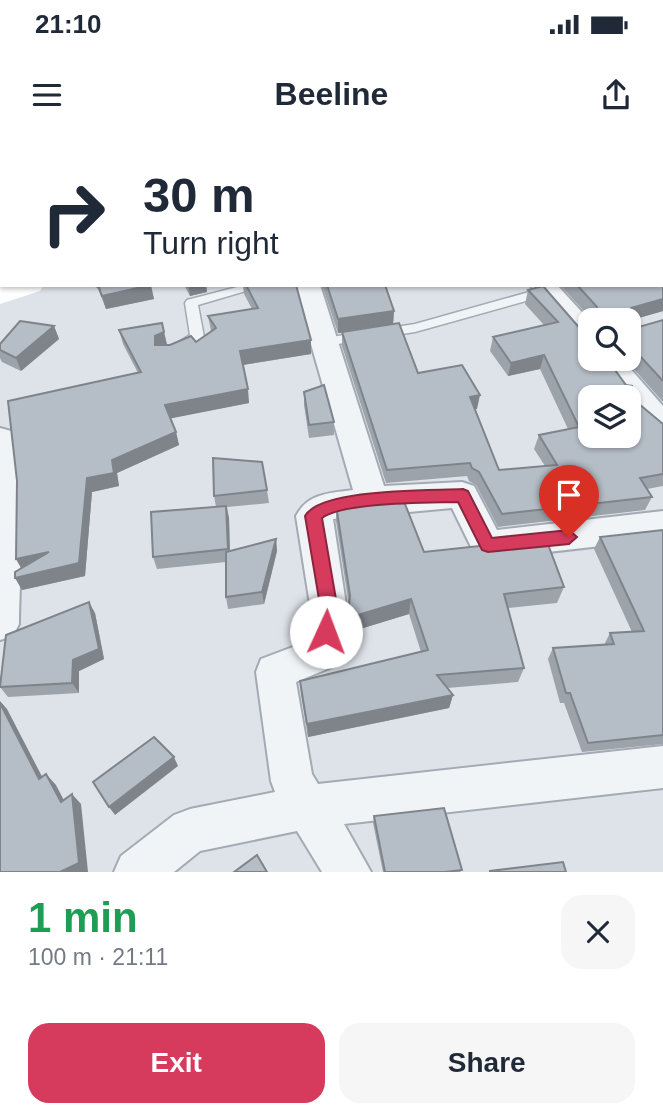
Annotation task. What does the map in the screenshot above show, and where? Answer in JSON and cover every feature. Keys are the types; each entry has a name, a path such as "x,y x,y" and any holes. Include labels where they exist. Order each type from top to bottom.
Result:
{"main road":[{"path":"0,295 24,287"}],"street":[{"path":"308,287 372,500"},
{"path":"546,288 578,324"},
{"path":"617,371 663,427"},
{"path":"0,439 3,451 3,505 0,624"},
{"path":"348,872 292,781 275,672 323,653 329,611 313,516 324,507 372,500 463,495 488,545 663,525"},
{"path":"137,872 190,831 306,807 663,767"}],"lane":[{"path":"165,354 186,346 197,337 191,303 252,287"},
{"path":"325,342 415,328 546,288"}],"building":[{"path":"99,287 142,287 102,296"},
{"path":"247,287 297,287 311,340 240,351 248,389 165,405 176,432 112,460 114,473 87,478 79,563 15,578 15,572 49,552 16,559 17,481 8,401 141,372 119,330 162,323 164,332 155,336 155,345 170,345 191,336 196,342 216,328 208,316 258,308"},
{"path":"328,287 386,287 394,311 338,319"},
{"path":"544,287 578,326 578,371 616,371 626,385 578,385 578,425 544,355 511,363 493,337 558,322 528,290"},
{"path":"579,287 663,287 663,299 631,308 597,308"},
{"path":"663,320 663,381 641,357 641,326"},
{"path":"20,321 54,326 16,358 0,350 0,344"},
{"path":"399,323 418,373 462,365 480,395 470,397 499,470 557,465 539,435 578,427 578,448 641,448 641,406 663,424 663,474 640,478 652,497 502,514 479,472 472,468 470,463 387,470 342,332"},
{"path":"324,385 334,422 309,425 304,392"},
{"path":"213,458 262,462 267,490 214,496"},
{"path":"403,499 424,552 546,539 564,587 504,594 524,668 437,675 453,695 307,724 300,681 428,650 411,599 348,618 350,595 336,505"},
{"path":"226,506 228,549 153,557 151,512"},
{"path":"663,530 663,735 588,743 570,693 566,693 553,648 614,644 610,633 644,631 600,537"},
{"path":"276,539 262,592 226,597 226,552"},
{"path":"89,602 99,649 73,660 72,683 0,687 6,635"},
{"path":"0,703 39,779 46,774 61,802 72,794 79,863 60,872 0,872"},
{"path":"154,737 174,757 109,807 93,782"},
{"path":"444,808 462,870 385,872 374,816"},
{"path":"257,855 267,872 234,872"},
{"path":"563,862 566,872 490,872 490,871"}],"route":[{"path":"326,632 329,611 313,516 324,507 372,500 463,495 488,545 569,537"}]}
